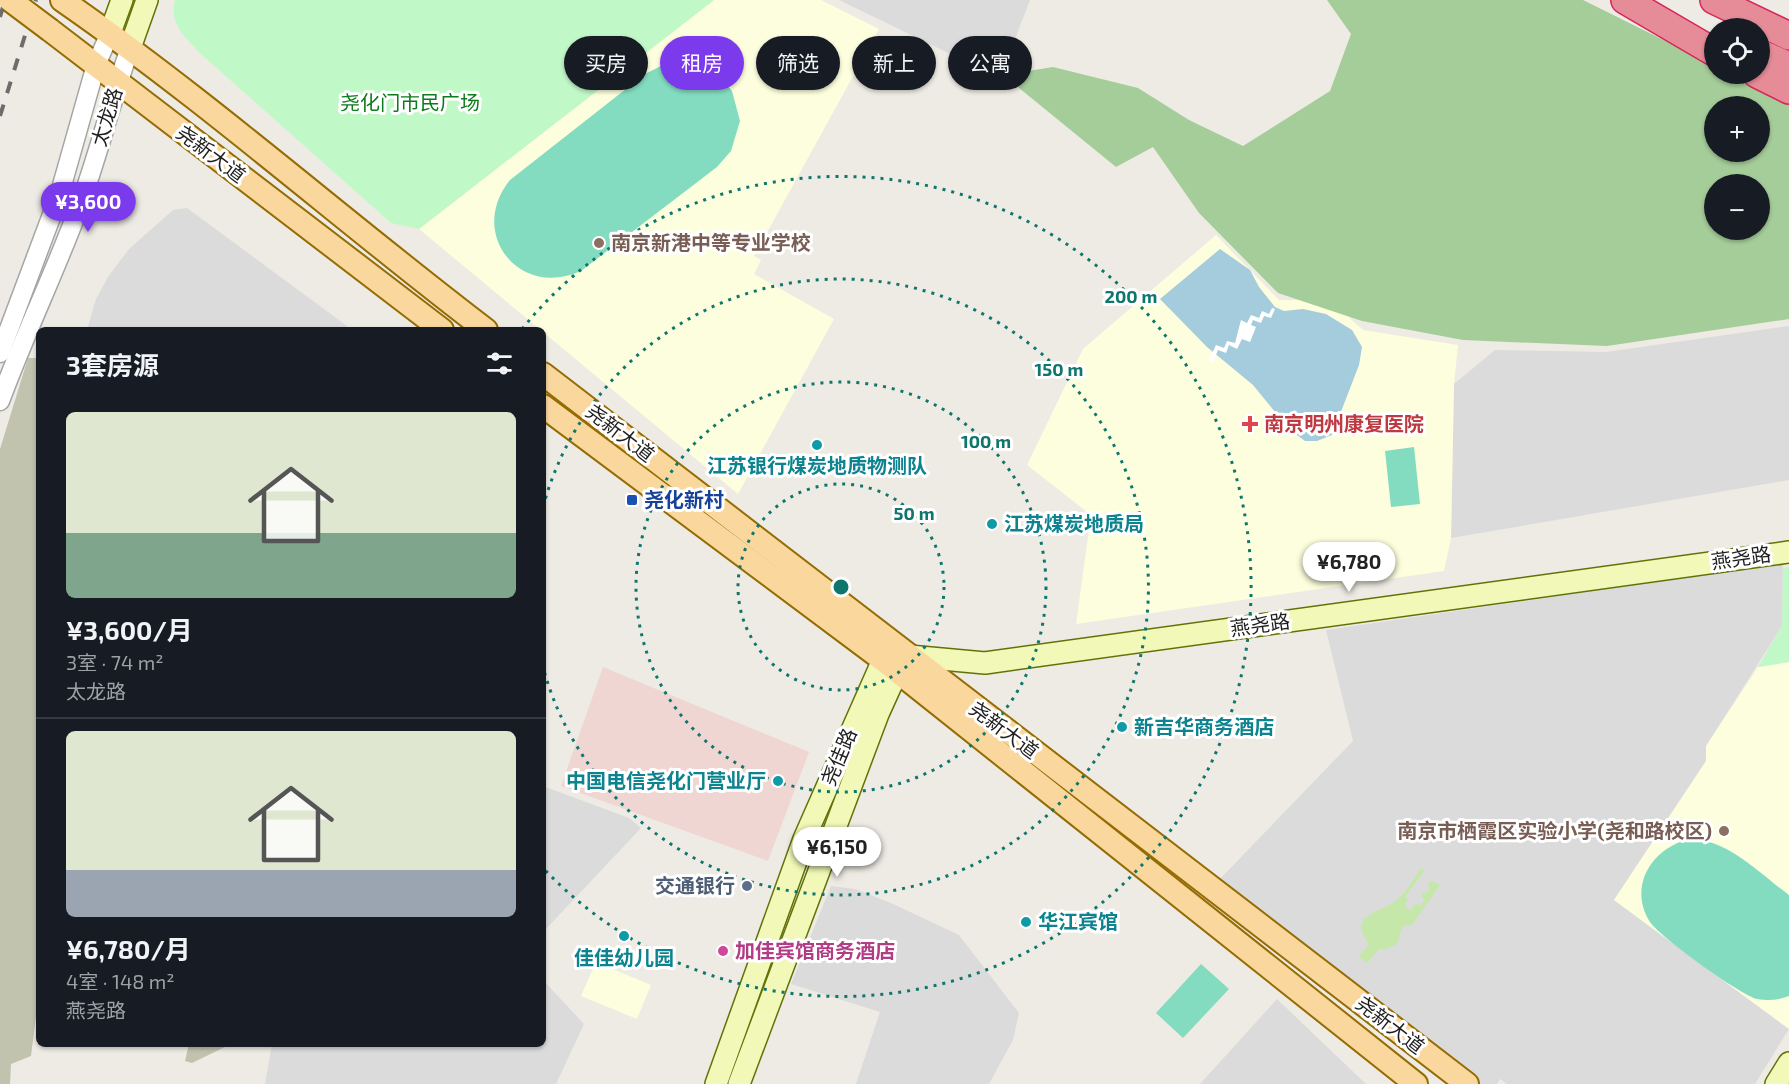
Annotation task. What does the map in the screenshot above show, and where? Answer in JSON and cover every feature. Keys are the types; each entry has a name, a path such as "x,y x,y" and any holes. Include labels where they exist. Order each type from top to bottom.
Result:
{"highway":[{"path":"1625,0 1704,46"},
{"path":"1643,0 1704,28"},
{"path":"1714,0 1789,36"},
{"path":"1746,0 1789,19"},
{"path":"1770,57 1789,66"},
{"path":"1770,81 1789,90"}],"main road":[{"name":"尧新大道","path":"10,0 438,327"},
{"name":"尧新大道","path":"62,0 130,48 381,250 482,327"},
{"name":"太龙路","path":"110,33 122,0"},
{"name":"太龙路","path":"130,48 147,0"},
{"name":"尧新大道","path":"546,376 900,661 1416,1084"},
{"name":"尧新大道","path":"546,408 900,661 1467,1084"},
{"name":"燕尧路","path":"900,661 985,663 1789,552"},
{"name":"尧佳路","path":"716,1084 804,839 900,661"},
{"name":"尧佳路","path":"739,1084 900,661"},
{"path":"1776,1084 1789,1063"}],"street":[{"name":"太龙路","path":"0,353 59,196 96,65 110,33"},
{"name":"太龙路","path":"0,401 25,334 79,207 130,48"}],"shaded area":[{"name":"南京新港中等专业学校","path":"714,0 821,0 879,29 875,36 852,36 852,78 754,256 761,260 754,274 834,319 738,494 546,335 546,327 537,327 419,229 598,90 648,90 648,51 660,42 660,90 744,90 744,36 668,36"},
{"path":"839,0 1030,0 1016,36 948,36 948,53 936,47 936,36 913,36"},
{"path":"187,208 348,327 88,327 96,299 108,277 129,249 173,210"},
{"name":"南京明州康复医院","path":"1216,235 1279,300 1308,300 1343,312 1363,330 1458,345 1454,384 1451,538 1444,571 1076,624 1091,515 1027,465 1083,349"},
{"path":"1789,326 1789,480 1451,538 1454,384 1495,350 1606,352"},
{"path":"28,358 36,358 36,1017 31,1056 11,1064 10,1084 0,1084 0,449"},
{"path":"1783,563 1782,626 1706,746 1706,761 1614,900 1789,1029 1755,1084 1507,1084 1500,1079 1497,1084 1474,1084 1216,883 1353,741 1326,630"},
{"name":"南京市栖霞区实验小学(尧和路校区)","path":"1789,662 1789,1029 1614,900 1706,761 1706,746 1758,667"},
{"path":"603,667 809,752 768,861 561,786"},
{"path":"546,787 629,818 641,828 546,929"},
{"path":"831,886 855,889 959,935 1019,1013 1013,1040 989,1084 856,1084 880,1012 791,984"},
{"path":"596,962 651,985 637,1019 581,996"},
{"path":"546,983 584,1024 556,1084 265,1084 271,1047 546,1047"},
{"path":"1277,999 1366,1084 1200,1084"},
{"path":"188,1047 225,1047 192,1063 185,1061"}],"green space":[{"name":"尧化门市民广场","path":"175,0 714,0 668,36 660,36 660,42 648,51 648,36 564,36 564,90 598,90 419,229 391,223 202,55 180,30 174,16"},
{"path":"1327,0 1583,0 1704,60 1704,84 1752,84 1789,102 1789,319 1607,346 1463,340 1362,321 1278,293 1199,213 1153,147 1116,167 1021,90 1032,90 1032,70 1053,67 1138,88 1189,120 1243,146 1330,91 1351,34"},
{"path":"660,66 660,90 731,90 740,121 731,151 717,167 581,271 558,277 538,276 520,268 506,256 497,239 494,221 498,200 510,180 625,90 648,90 648,72"},
{"path":"1414,447 1420,504 1391,507 1385,451"},
{"path":"1789,567 1789,662 1758,667 1782,626 1783,568"},
{"path":"1690,839 1704,841 1730,851 1789,895 1789,996 1765,1000 1748,995 1684,952 1650,922 1641,895 1648,870 1665,850"},
{"path":"1421,868 1425,870 1405,897 1408,899 1405,905 1408,909 1411,910 1414,904 1421,905 1424,900 1421,894 1430,890 1428,884 1431,881 1440,885 1412,925 1403,926 1397,944 1386,949 1379,949 1367,963 1359,956 1369,944 1361,926 1364,920 1398,899"},
{"path":"1201,964 1229,989 1183,1038 1156,1013"}],"water":[{"path":"1220,249 1250,270 1259,287 1275,307 1284,311 1303,309 1326,314 1352,330 1362,347 1359,365 1332,435 1317,441 1305,441 1289,429 1253,385 1207,347 1160,299"}],"pier":[{"path":"1272,308 1275,309 1271,318 1264,316 1261,323 1253,320 1251,325 1256,327 1250,342 1242,339 1237,349 1229,345 1226,353 1218,350 1213,362 1209,360 1216,345 1224,348 1227,341 1235,343 1241,320 1247,323 1251,315 1259,318 1262,311 1269,314"}],"railway":[{"path":"0,17 5,0"},
{"path":"0,116 36,0"}],"place":[{"name":"南京新港中等专业学校","path":"599,243"},
{"name":"南京明州康复医院","path":"1250,424"},
{"name":"江苏银行煤炭地质物测队","path":"817,445"},
{"name":"尧化新村","path":"632,500"},
{"name":"江苏煤炭地质局","path":"992,524"},
{"name":"新吉华商务酒店","path":"1122,727"},
{"name":"中国电信尧化门营业厅","path":"778,781"},
{"name":"南京市栖霞区实验小学(尧和路校区)","path":"1724,831"},
{"name":"交通银行","path":"747,886"},
{"name":"华江宾馆","path":"1026,922"},
{"name":"佳佳幼儿园","path":"624,936"},
{"name":"加佳宾馆商务酒店","path":"723,951"}]}
